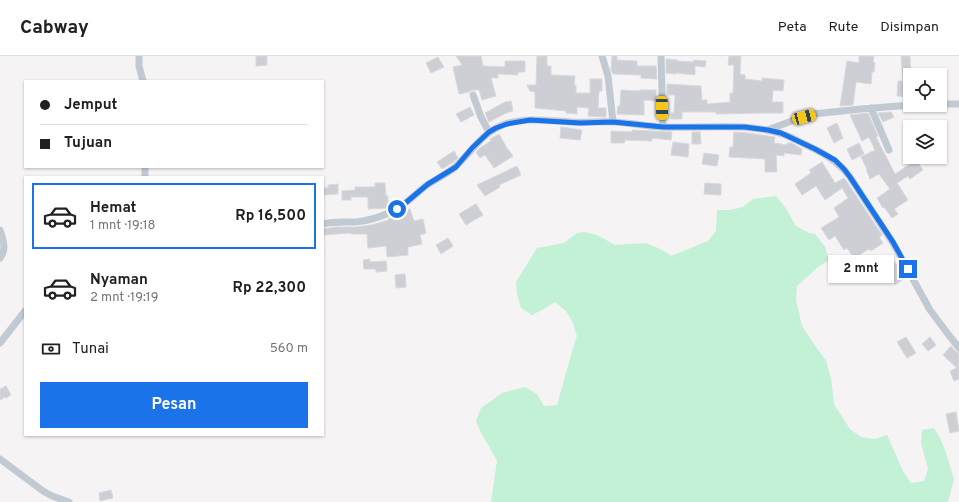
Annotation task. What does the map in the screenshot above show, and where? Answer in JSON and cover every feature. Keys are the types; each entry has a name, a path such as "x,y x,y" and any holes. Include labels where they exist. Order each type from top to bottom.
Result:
{"street":[{"path":"139,56 139,66 143,80"},
{"path":"602,56 608,76 613,122"},
{"path":"661,56 663,127"},
{"path":"473,95 481,117 489,132"},
{"path":"947,104 959,104"},
{"path":"768,130 813,114 903,106"},
{"path":"871,108 889,150"},
{"path":"324,224 372,220 391,212 403,205 428,184 456,167 472,148 489,132 507,124 530,120 580,123 613,122 663,127 745,127 768,130 781,133 815,149 835,160 844,169 893,242 930,310 959,348"},
{"path":"0,230 4,250 0,258"},
{"path":"0,343 24,312"},
{"path":"0,459 43,491 69,502"}],"green space":[{"path":"776,196 785,207 796,226 809,233 815,234 825,247 829,260 818,267 797,286 796,300 802,326 826,360 831,378 834,404 850,429 861,437 875,439 887,435 903,471 911,483 924,481 928,469 921,443 922,430 934,428 941,440 954,479 948,502 491,502 497,461 476,421 481,408 502,393 525,387 537,394 544,406 557,405 577,336 573,323 566,311 555,302 532,315 521,308 517,294 516,282 537,248 564,243 577,233 584,232 597,235 615,245 646,243 664,251 671,256 708,241 716,231 717,210 730,210 743,207 753,199"}],"building":[{"path":"256,56 267,56 267,65 256,66"},
{"path":"456,56 481,56 483,66 505,67 505,61 525,61 525,72 518,72 518,75 498,74 498,78 491,78 496,96 482,100 479,90 472,90 459,94 453,67 462,65"},
{"path":"537,56 547,56 547,66 551,66 551,75 575,76 574,85 576,85 576,93 590,93 590,79 602,79 602,91 599,91 598,108 606,108 606,117 588,116 589,108 577,107 577,114 566,113 566,111 535,108 535,92 530,91 527,85 536,85"},
{"path":"612,56 617,56 617,60 637,61 637,66 656,66 657,79 641,78 641,75 613,74 611,70"},
{"path":"729,56 741,56 740,74 745,75 745,79 762,81 762,78 784,80 783,91 773,90 772,102 783,102 783,113 716,114 716,112 682,112 682,119 671,119 671,113 674,113 675,95 667,95 667,84 701,86 702,100 707,100 707,104 730,102 730,93 733,93 734,65 728,65"},
{"path":"859,56 874,56 873,62 875,63 874,72 872,72 871,84 856,82 853,105 840,106 847,61 859,63"},
{"path":"901,56 910,56 911,68 903,68 903,81"},
{"path":"438,57 444,67 431,73 426,63"},
{"path":"666,59 694,62 694,60 706,61 705,67 695,66 695,75 666,73"},
{"path":"898,81 903,81 903,96 897,96"},
{"path":"621,90 656,90 656,101 644,100 644,115 617,114 618,106 620,106"},
{"path":"511,101 513,111 489,122 485,113 505,102"},
{"path":"470,107 474,115 461,122 456,114"},
{"path":"891,112 894,117 883,122 878,113"},
{"path":"868,113 878,136 876,137 895,174 910,164 919,164 923,170 910,179 908,176 897,183 908,200 894,209 898,214 892,218 877,198 890,189 879,174 870,179 861,157 875,150 869,137 862,141 850,115"},
{"path":"837,123 843,138 834,143 827,128"},
{"path":"561,127 582,130 580,140 560,138"},
{"path":"632,130 672,132 671,140 652,138 652,141 625,140 624,143 611,143 611,131 632,132"},
{"path":"692,132 700,132 701,144 692,144"},
{"path":"734,132 775,137 774,143 787,145 787,143 792,143 802,149 801,155 784,153 784,156 776,155 777,172 765,172 765,159 729,157 730,147 733,147"},
{"path":"499,134 513,156 494,168 485,155 480,158 476,152 491,141 490,139"},
{"path":"673,142 689,144 688,157 671,155"},
{"path":"859,143 864,154 852,160 847,149"},
{"path":"454,151 458,158 442,169 437,162"},
{"path":"704,153 719,155 717,166 702,164"},
{"path":"822,162 835,183 844,178 845,179 882,235 879,237 883,243 871,251 869,249 854,258 847,248 844,250 835,236 829,240 821,228 839,217 834,208 848,198 842,188 825,200 816,186 802,195 795,184 811,173 809,170"},
{"path":"517,166 521,175 499,185 500,187 485,196 477,185"},
{"path":"375,183 385,183 386,196 388,196 388,208 368,209 368,197 351,197 351,200 342,200 342,191 355,190 355,187 375,187"},
{"path":"705,183 721,184 721,195 704,194"},
{"path":"338,184 338,194 324,195 324,188 328,188 328,185"},
{"path":"476,204 483,215 466,225 459,214"},
{"path":"410,209 414,221 423,219 426,233 420,235 422,244 408,247 408,255 387,257 386,246 368,248 367,234 351,233 324,235 324,229 371,225 389,220 388,219"},
{"path":"448,238 453,246 441,254 436,245"},
{"path":"892,258 905,278 895,285 882,264"},
{"path":"370,259 370,262 386,261 387,271 376,272 376,269 364,269 363,260"},
{"path":"405,274 406,287 396,288 395,275"},
{"path":"906,337 916,353 907,358 897,342"},
{"path":"930,337 936,345 928,351 922,344"},
{"path":"951,346 959,353 959,379 954,381 950,371 957,368 943,355"},
{"path":"6,386 11,395 0,400 0,389"},
{"path":"956,412 959,431 950,433 946,414"},
{"path":"111,490 113,498 100,501 99,493"}],"route":[{"path":"397,209 428,184 456,167 472,148 489,132 496,128 518,121 530,120 580,123 613,122 663,127 745,127 781,133 794,138 835,160 850,177 893,242 908,269"}]}
